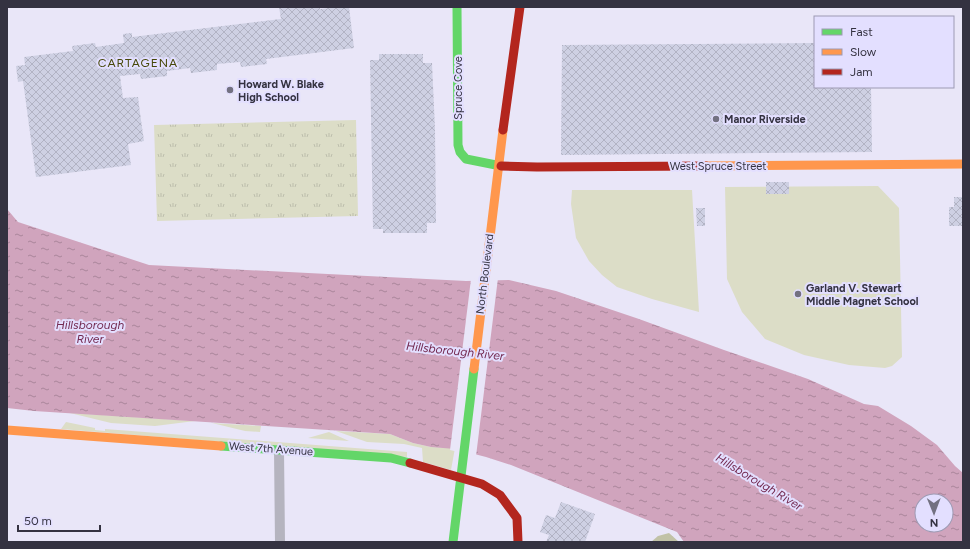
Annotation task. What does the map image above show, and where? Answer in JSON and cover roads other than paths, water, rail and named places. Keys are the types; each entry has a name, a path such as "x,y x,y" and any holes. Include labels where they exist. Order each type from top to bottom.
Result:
{"street":[{"name":"Spruce Cove","path":"457,7 458,145 460,152 466,159 474,162"},
{"name":"North Boulevard","path":"453,542 504,120 520,7"},
{"name":"West Spruce Street","path":"474,162 503,166 537,167 963,164"},
{"name":"West 7th Avenue","path":"7,430 391,458 482,484 500,495 517,518 518,542"},
{"path":"279,450 280,542"}],"water":[{"name":"Hillsborough River","path":"7,209 18,222 149,265 466,281 509,280 556,291 639,319 808,379 864,404 878,406 911,426 937,445 963,473 963,542 684,542 677,532 511,465 455,449 431,447 413,443 390,434 7,408"}],"place":[{"name":"Howard W. Blake High School","path":"230,90"},
{"name":"Manor Riverside","path":"716,119"},
{"name":"Garland V. Stewart Middle Magnet School","path":"798,294"}],"district":[{"name":"CARTAGENA","path":"138,63"}]}
